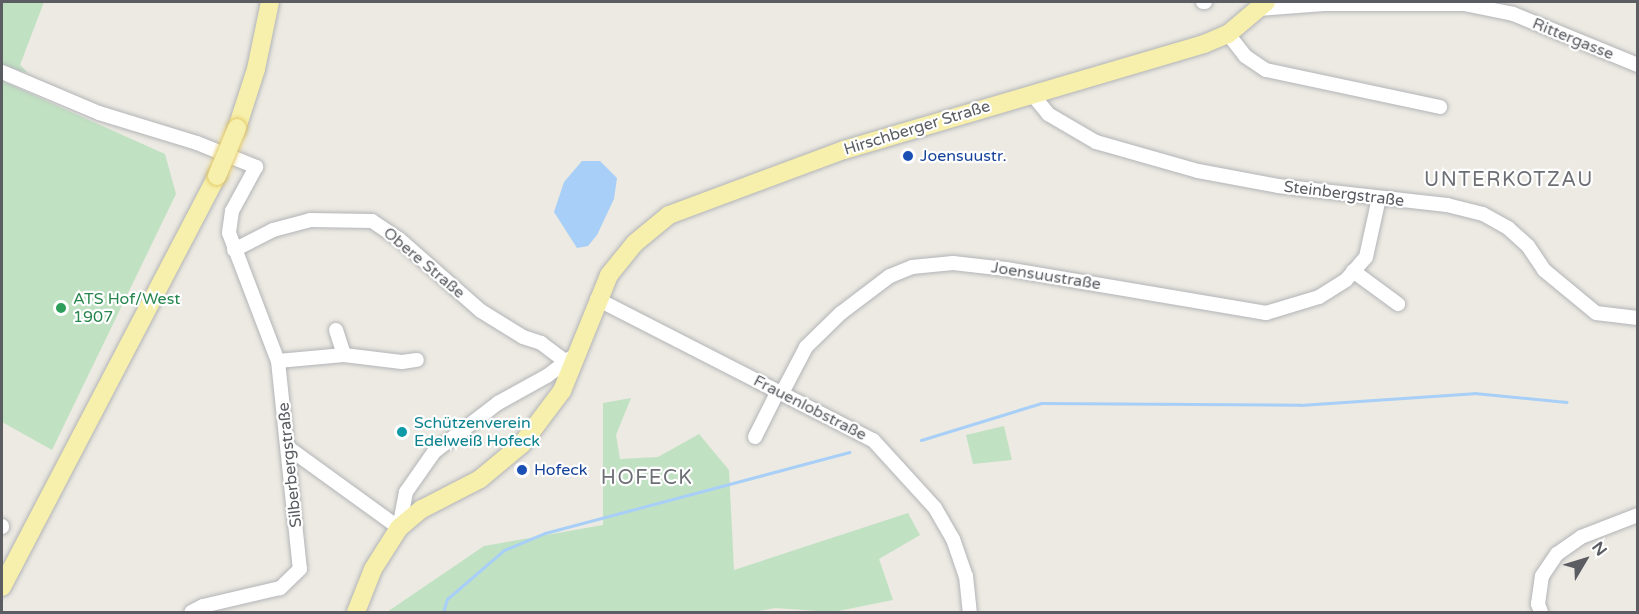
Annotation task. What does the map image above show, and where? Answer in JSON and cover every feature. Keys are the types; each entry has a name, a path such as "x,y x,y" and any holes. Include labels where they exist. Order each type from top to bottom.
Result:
{"main road":[{"path":"2,587 218,176 237,128 256,69 270,2"},
{"name":"Hirschberger Straße","path":"356,612 373,569 399,528 422,509 480,479 522,444 562,392 582,349 597,299 609,275 636,243 677,212 844,150 1032,94 1151,62 1228,34 1263,7"}],"street":[{"name":"Rittergasse","path":"1263,7 1324,4 1464,4 1513,14 1638,65"},
{"path":"1228,34 1245,56 1266,70 1440,107"},
{"name":"Silberbergstraße","path":"2,72 99,113 252,163 256,167 230,221 234,250 278,361 290,449 300,568 280,588 203,606 191,612"},
{"name":"Steinbergstraße","path":"1032,94 1048,114 1096,142 1210,173 1379,198 1447,205 1483,214 1508,228 1528,246 1544,270 1596,313 1638,318"},
{"name":"Joensuustraße","path":"755,437 806,348 840,313 890,276 912,267 953,263 1006,269 1266,313 1320,297 1353,271 1366,257 1379,198"},
{"name":"Obere Straße","path":"234,250 273,230 310,220 372,221 399,239 480,311 523,337 542,343 566,362"},
{"path":"1353,271 1398,304"},
{"name":"Frauenlobstraße","path":"597,299 873,440 935,508 953,538 966,576 970,612"},
{"path":"336,330 344,355"},
{"path":"290,449 399,528 406,492 434,452 498,403 566,362 582,349"},
{"path":"278,361 344,355 402,362 417,360"},
{"path":"1536,610 1542,576 1557,554 1581,537 1638,515"}],"green space":[{"path":"2,2 44,2 20,65 28,73 2,66"},
{"name":"ATS Hof/West 1907","path":"2,81 165,154 176,194 52,450 2,422"},
{"path":"631,398 616,435 620,459 658,457 699,434 729,470 734,570 908,513 920,535 879,559 893,600 833,612 775,608 754,612 387,612 484,546 603,525 603,403"},
{"path":"1004,426 1012,460 973,464 966,435"}],"water":[{"path":"582,161 600,161 617,178 614,199 597,235 588,246 577,248 554,212 564,182"}],"waterway":[{"path":"921,440 1041,403 1300,405 1474,393 1567,402"},
{"path":"443,612 447,599 504,550 545,533 849,452"}],"place":[{"name":"Joensuustr.","path":"908,156"},
{"name":"ATS Hof/West 1907","path":"61,308"},
{"name":"Schützenverein Edelweiß Hofeck","path":"402,432"},
{"name":"Hofeck","path":"522,470"}],"district":[{"name":"UNTERKOTZAU","path":"1509,180"},
{"name":"HOFECK","path":"647,478"}]}
